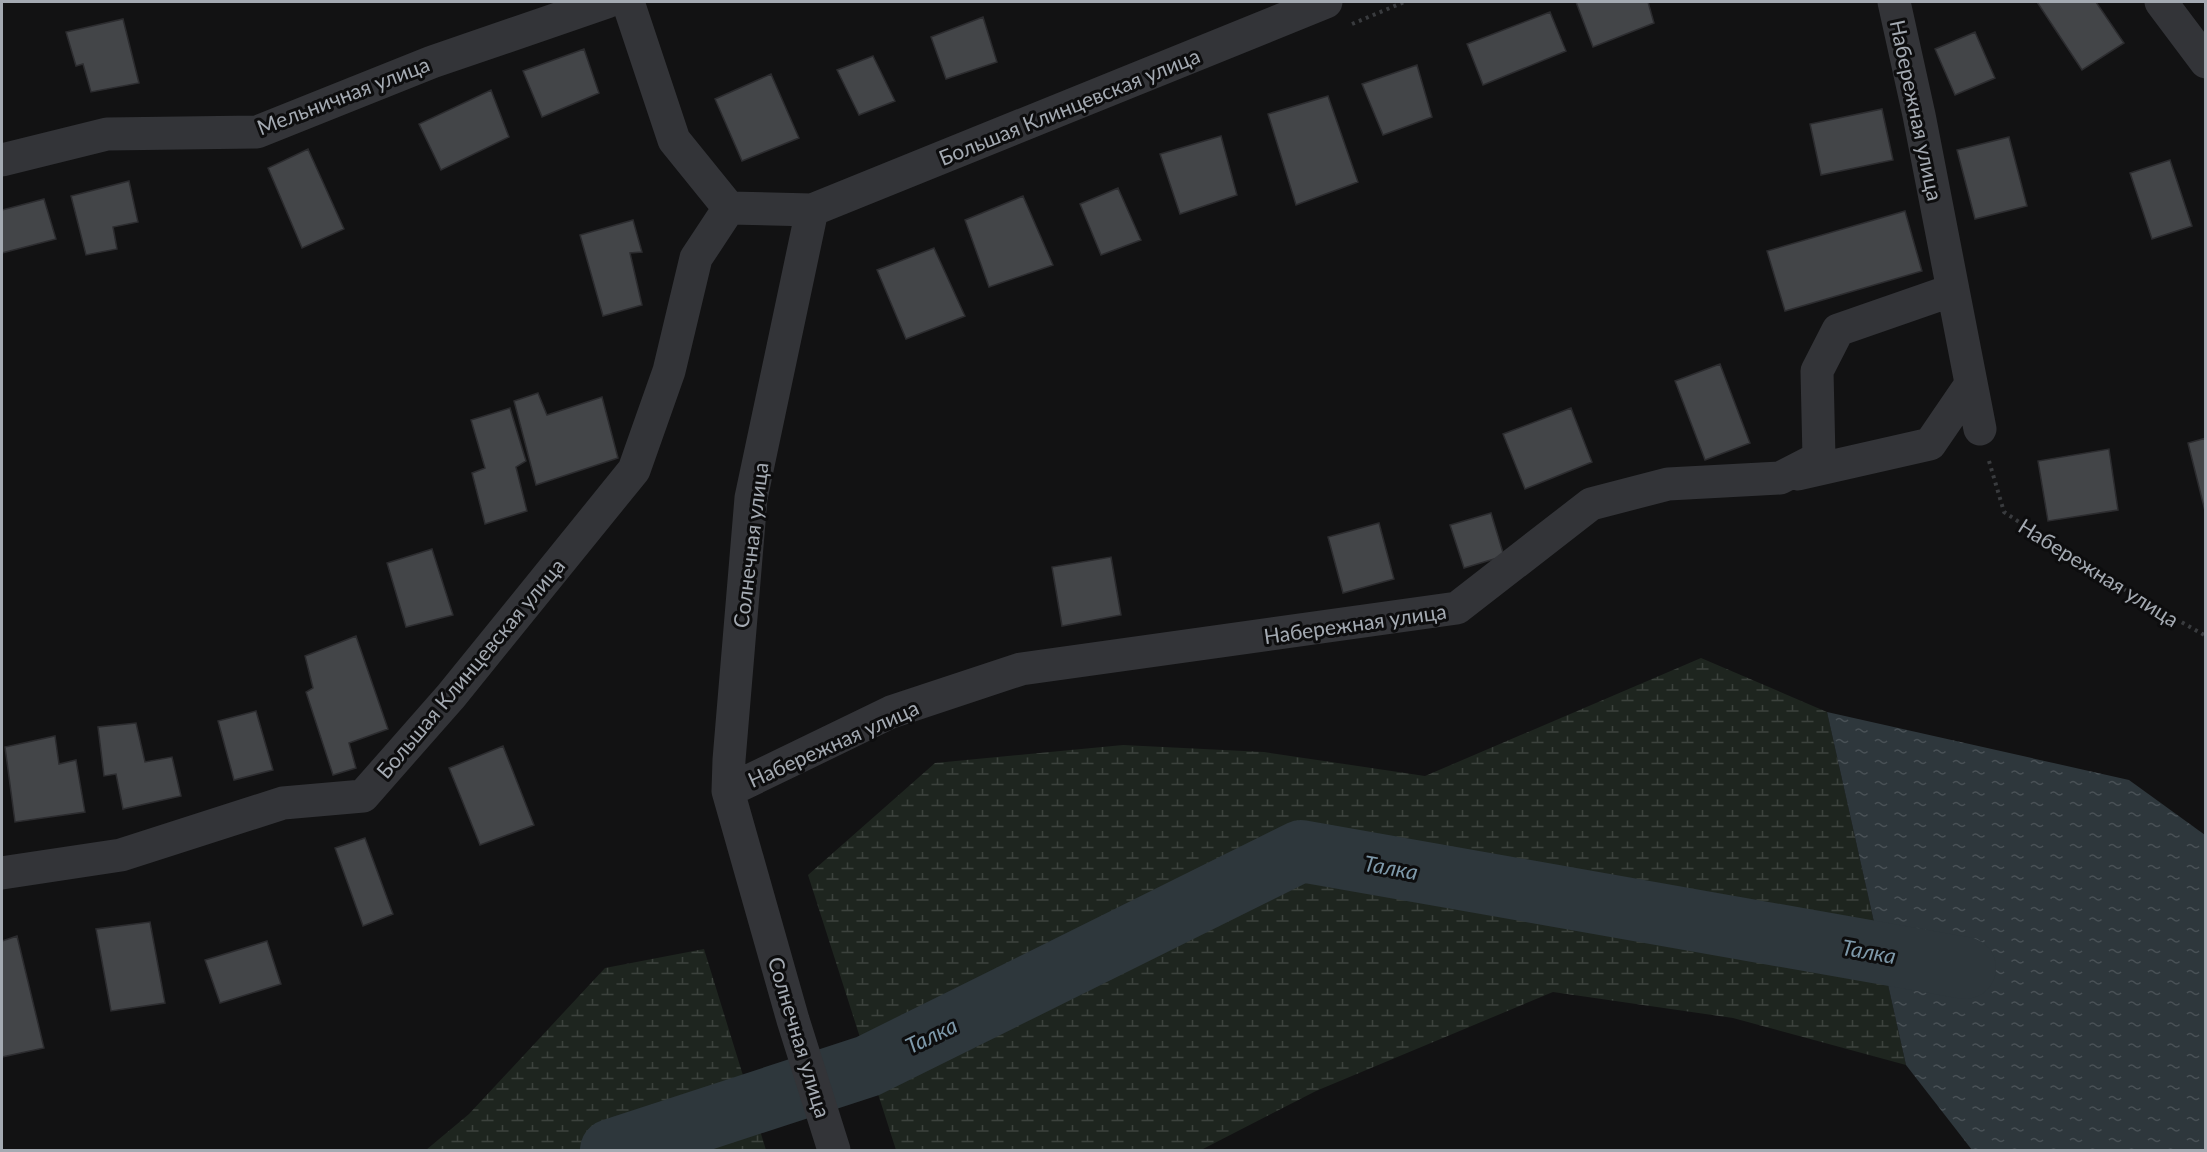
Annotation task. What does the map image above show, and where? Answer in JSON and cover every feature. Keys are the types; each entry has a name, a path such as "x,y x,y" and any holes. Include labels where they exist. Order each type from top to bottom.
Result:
{"street":[{"name":"Мельничная улица","path":"2,160 106,134 257,132 432,62 607,2"},
{"path":"628,2 674,140 729,208 812,210"},
{"name":"Большая Клинцевская улица","path":"812,210 1326,2"},
{"name":"Набережная улица","path":"1894,2 1919,116 1980,429"},
{"path":"2161,2 2205,62"},
{"name":"Большая Клинцевская улица","path":"2,873 121,855 283,803 363,796 451,696 634,470 669,371 696,258 729,208"},
{"name":"Солнечная улица","path":"812,210 751,498 728,791 793,1020 829,1136"},
{"name":"Набережная улица","path":"728,791 891,712 1021,669 1457,608 1591,504 1668,484 1780,478 1819,458 1817,370 1838,330 1953,290"},
{"path":"1780,478 1930,444 1971,384"}],"path":[{"name":"Набережная улица","path":"1980,429 2004,512 2104,578 2205,636"}],"green space":[{"path":"1701,658 1827,712 1906,1065 1733,1018 1553,992 1316,1091 1201,1150 896,1150 808,875 935,763 1123,745 1264,752 1425,776"},
{"path":"704,949 766,1150 426,1150 469,1114 605,968"}],"water":[{"path":"1827,712 2129,780 2205,835 2205,1150 1972,1150 1906,1065"}],"building":[{"path":"1576,2 1648,2 1654,23 1593,47"},
{"path":"2037,2 2096,2 2124,43 2082,70"},
{"path":"1550,12 1566,51 1483,85 1467,44"},
{"path":"983,17 997,62 946,79 931,37"},
{"path":"123,19 139,83 91,92 83,64 76,66 66,32"},
{"path":"1975,32 1995,78 1955,95 1935,49"},
{"path":"584,49 599,93 542,117 523,71"},
{"path":"873,56 895,101 859,115 837,70"},
{"path":"1417,65 1432,117 1383,135 1362,84"},
{"path":"771,74 799,138 742,161 715,99"},
{"path":"491,90 509,137 441,170 419,124"},
{"path":"1328,96 1358,182 1296,205 1268,114"},
{"path":"1882,109 1893,160 1821,175 1810,124"},
{"path":"1221,136 1237,195 1180,214 1160,154"},
{"path":"2009,137 2027,206 1975,219 1957,150"},
{"path":"308,149 344,229 302,248 268,168"},
{"path":"2170,160 2192,226 2152,239 2130,173"},
{"path":"129,181 138,222 113,227 117,249 86,255 71,196"},
{"path":"1118,188 1141,240 1101,255 1080,204"},
{"path":"1023,196 1053,265 989,287 965,220"},
{"path":"44,199 56,239 2,253 2,210"},
{"path":"1905,211 1922,271 1785,311 1767,251"},
{"path":"633,220 642,252 630,253 642,305 603,316 580,235"},
{"path":"934,248 965,316 906,339 877,270"},
{"path":"1720,364 1750,443 1705,460 1675,381"},
{"path":"538,393 547,415 602,397 618,458 536,485 514,401"},
{"path":"510,408 526,461 516,467 527,511 485,524 472,473 485,468 471,420"},
{"path":"1571,408 1592,462 1525,489 1503,434"},
{"path":"2206,438 2206,511 2205,511 2188,443"},
{"path":"2109,449 2118,510 2048,521 2038,461"},
{"path":"1491,513 1504,556 1464,568 1450,525"},
{"path":"1379,523 1394,579 1343,593 1328,537"},
{"path":"432,549 453,615 406,627 387,563"},
{"path":"1111,557 1121,615 1062,626 1052,567"},
{"path":"356,636 388,729 349,743 356,768 333,775 306,692 313,688 305,656"},
{"path":"256,711 273,770 234,780 218,721"},
{"path":"136,723 145,762 172,757 181,796 123,809 116,774 104,776 98,727"},
{"path":"55,736 59,764 76,760 85,812 15,822 5,747"},
{"path":"503,746 534,825 480,845 449,768"},
{"path":"365,838 393,914 363,926 335,848"},
{"path":"150,922 165,1003 111,1011 96,929"},
{"path":"17,936 44,1048 2,1057 2,941"},
{"path":"267,941 281,984 220,1003 205,960"}],"waterway":[{"name":"Талка","path":"611,1150 868,1066 1301,851 1965,968"}]}
